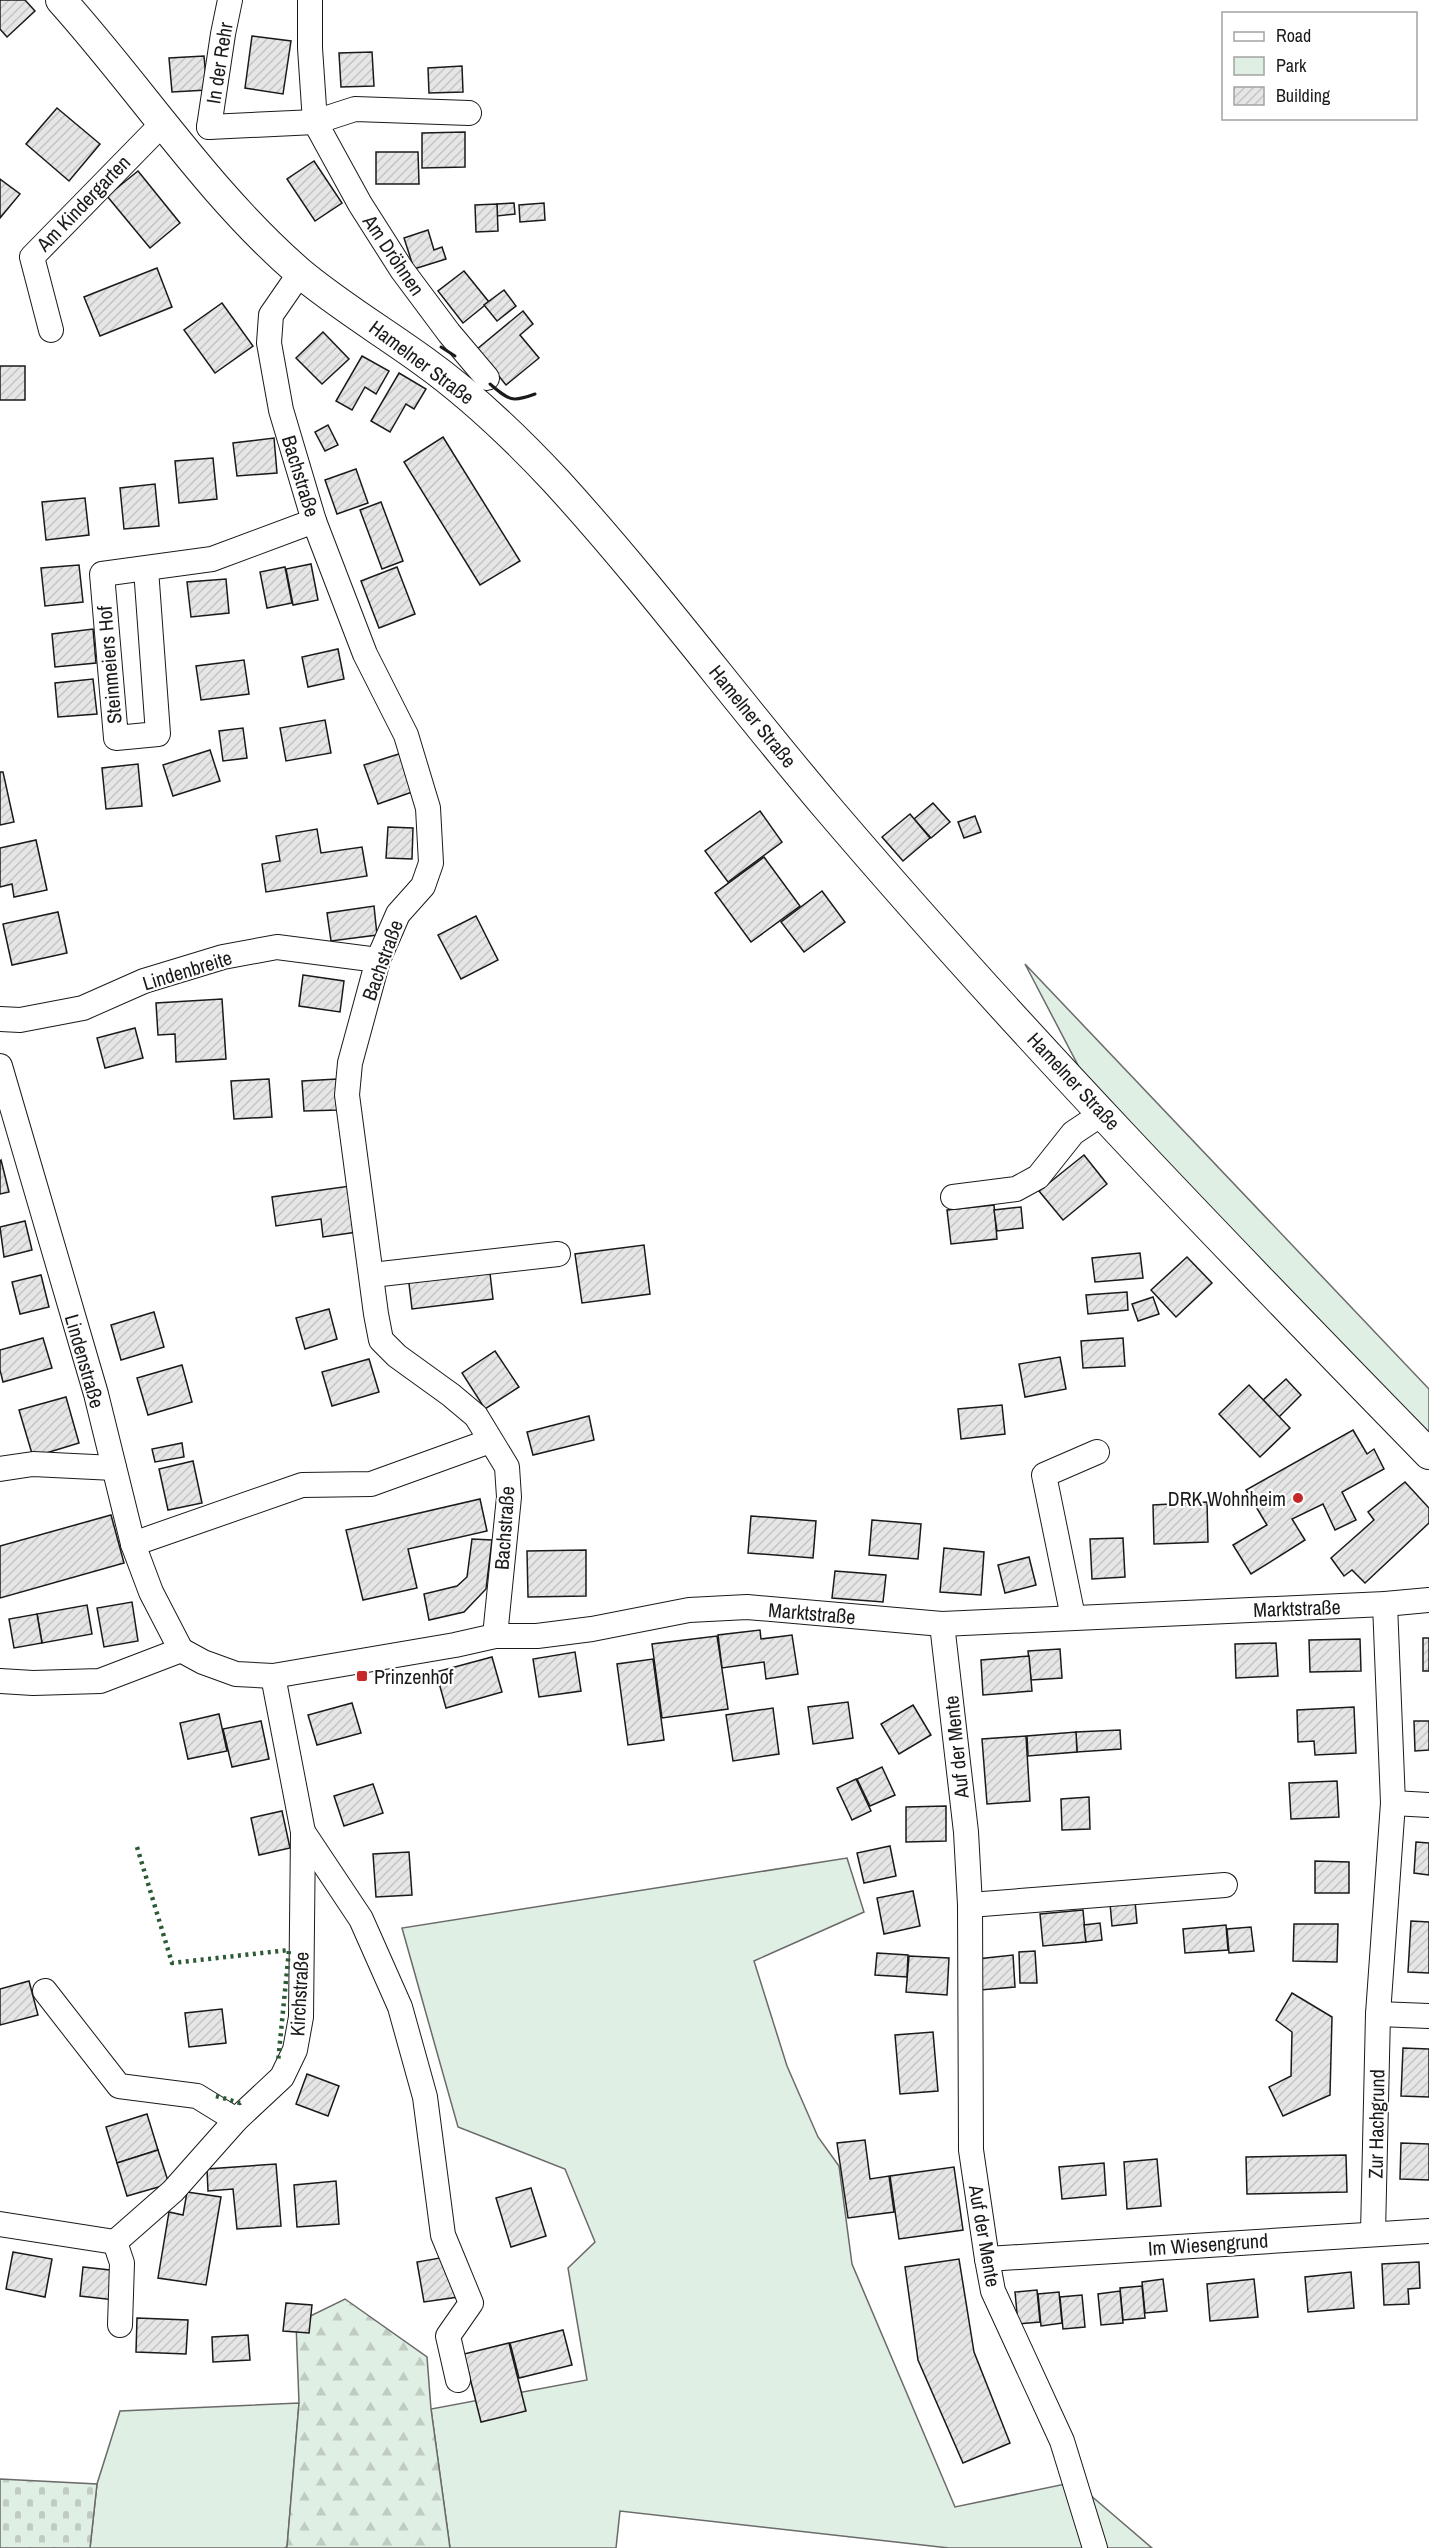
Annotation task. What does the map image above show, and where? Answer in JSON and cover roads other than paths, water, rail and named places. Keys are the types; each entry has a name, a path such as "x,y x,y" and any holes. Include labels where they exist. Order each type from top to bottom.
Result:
{"main road":[{"name":"Hamelner Straße","path":"61,0 234,208 300,273 464,392 502,426 554,480 683,630 825,804 989,989 1103,1113 1429,1454"}],"street":[{"name":"In der Rehr","path":"209,127 223,34 231,0"},
{"name":"Am Dröhnen","path":"310,0 310,48 315,122 360,204 402,270 449,333 488,378"},
{"path":"187,151 209,127 315,122 355,110 469,113"},
{"name":"Am Kindergarten","path":"51,330 32,256 164,122"},
{"name":"Bachstraße","path":"300,273 272,315 269,343 281,410 314,520 365,654 405,735 428,808 431,863 423,886 398,914 378,960 350,1063 347,1095 381,1340 397,1356 476,1416 507,1467 509,1497 495,1636"},
{"name":"Steinmeiers Hof","path":"146,569 158,734 116,738 102,573 212,559 314,520"},
{"name":"Lindenbreite","path":"0,1019 20,1020 83,1008 144,981 223,957 277,947 378,960"},
{"name":"Lindenstraße","path":"0,1066 96,1394 133,1544 151,1592 181,1650"},
{"path":"952,1197 1016,1189 1038,1177 1074,1133 1103,1113"},
{"path":"372,1275 558,1254"},
{"path":"133,1544 302,1485 371,1484 490,1441"},
{"path":"1073,1617 1044,1475 1098,1452"},
{"path":"0,1469 33,1464 114,1468"},
{"name":"Marktstraße","path":"181,1650 203,1662 236,1674 273,1676 456,1646 495,1636 537,1635 592,1629 689,1610 747,1607 942,1624 1385,1604 1429,1600"},
{"name":"Zur Hachgrund","path":"1373,2233 1378,2014 1393,1803 1385,1604"},
{"name":"Auf der Mente","path":"942,1624 966,1832 970,1905 971,2150 987,2259 993,2291 1062,2441 1095,2548"},
{"path":"0,1681 33,1683 100,1681 181,1650"},
{"name":"Kirchstraße","path":"115,2242 173,2191 236,2120 282,2077 295,2050 301,2017 303,1832 273,1676"},
{"path":"1393,1803 1429,1805"},
{"path":"303,1832 361,1919 400,2007 425,2097 443,2235 471,2303 448,2336 458,2380"},
{"path":"970,1905 1225,1885"},
{"path":"45,1991 119,2086 196,2096 236,2120"},
{"path":"1378,2014 1429,2016"},
{"path":"0,2224 115,2242 122,2263 120,2325"},
{"name":"Im Wiesengrund","path":"987,2259 1429,2231"}],"place":[{"name":"DRK Wohnheim","path":"1298,1498"},
{"name":"Prinzenhof","path":"362,1676"}]}
